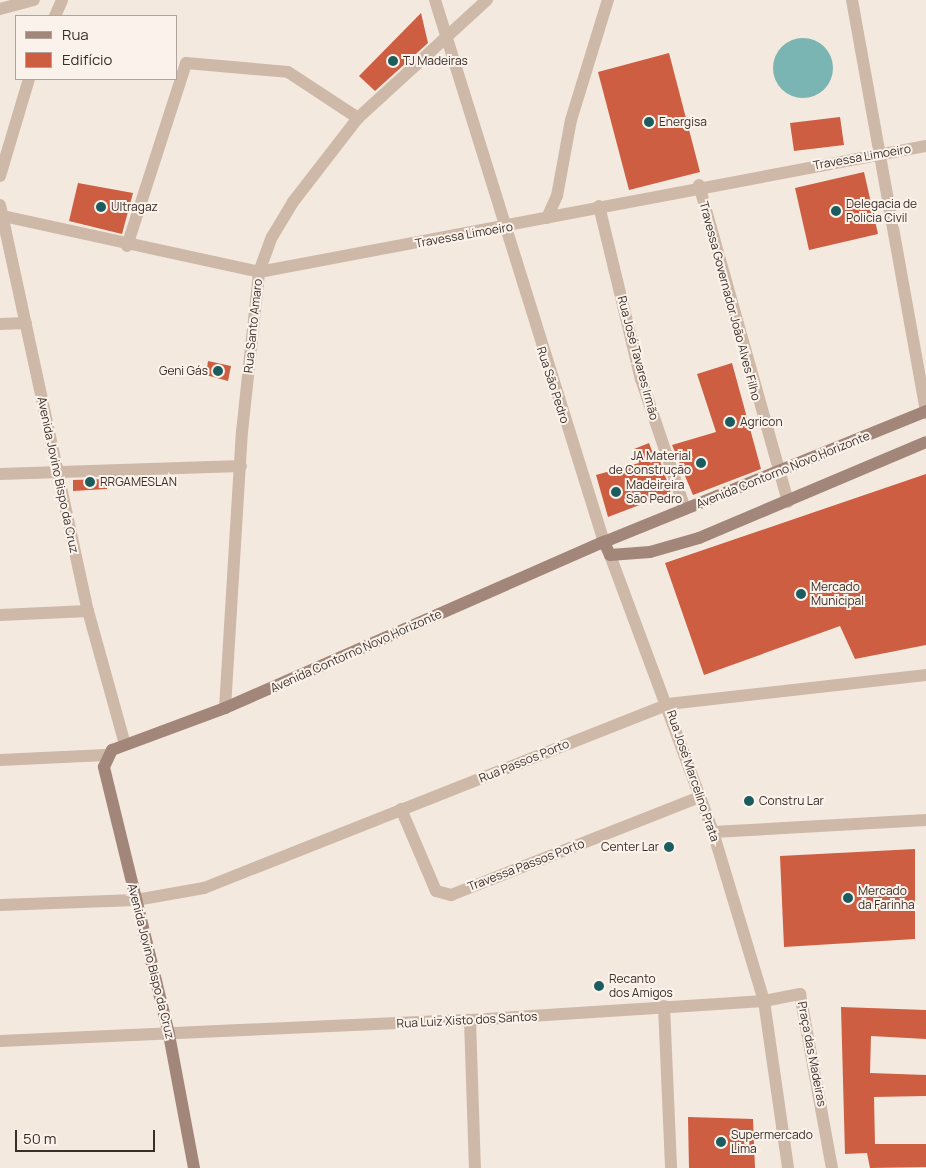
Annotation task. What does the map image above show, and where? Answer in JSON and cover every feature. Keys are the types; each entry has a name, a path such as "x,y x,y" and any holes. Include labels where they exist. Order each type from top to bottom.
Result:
{"main road":[{"name":"Avenida Contorno Novo Horizonte","path":"106,755 125,744 225,708 604,542 778,474 926,412"},
{"path":"604,542 610,554 650,552 699,538 788,502 926,442"},
{"name":"Avenida Jovino Bispo da Cruz","path":"106,755 104,767 169,1034 194,1168"}],"street":[{"path":"0,9 34,0"},
{"path":"55,15 62,0"},
{"name":"Rua São Pedro","path":"435,0 502,229 604,542"},
{"name":"Rua Santo Amaro","path":"225,708 241,466 259,272 272,237 293,202 358,118 446,41 487,0"},
{"path":"548,218 557,196 571,120 608,0"},
{"path":"852,0 876,154 926,412"},
{"path":"128,246 186,62 288,72 358,118"},
{"path":"0,176 29,80"},
{"name":"Travessa Limoeiro","path":"2,211 128,246 259,272 502,229 699,185 926,146"},
{"name":"Travessa Governador João Alves Filho","path":"699,185 778,474 788,502"},
{"name":"Rua José Tavares Irmão","path":"599,206 641,378 685,509"},
{"name":"Avenida Jovino Bispo da Cruz","path":"2,211 56,472 88,611 125,744"},
{"path":"0,324 26,323"},
{"path":"0,474 241,466"},
{"name":"Rua José Marcelino Prata","path":"610,554 668,704 713,832 764,1001"},
{"path":"0,615 88,611"},
{"name":"Rua Passos Porto","path":"0,905 136,900 204,888 668,704 926,675"},
{"path":"0,760 106,755"},
{"name":"Travessa Passos Porto","path":"401,810 436,891 451,894 700,797"},
{"path":"713,832 926,820"},
{"name":"Praça das Madeiras","path":"764,1001 800,994 832,1168"},
{"path":"764,1001 788,1168"},
{"name":"Rua Luiz Xisto dos Santos","path":"0,1041 470,1020 764,1001"},
{"path":"664,1006 672,1168"},
{"path":"470,1020 476,1168"}],"water":[{"path":"803,38 819,43 824,47 828,52 833,68 828,84 824,89 819,93 803,98 787,93 782,89 778,84 773,68 778,52 782,47 787,43"}],"building":[{"name":"TJ Madeiras","path":"421,13 428,43 375,91 359,76"},
{"name":"Energisa","path":"669,53 700,172 629,190 598,72"},
{"path":"840,117 844,145 794,151 790,123"},
{"name":"Delegacia de Policia Civil","path":"864,172 878,234 809,250 795,188"},
{"name":"Ultragaz","path":"78,183 133,193 122,234 69,221"},
{"name":"Geni Gás","path":"208,361 231,366 228,381 206,375"},
{"name":"Agricon","path":"732,363 761,469 693,495 672,445 716,432 697,374"},
{"path":"649,443 652,451 656,449 671,493 608,517 596,475 639,463 634,449"},
{"name":"Mercado Municipal","path":"926,474 926,645 855,659 840,626 704,675 665,563"},
{"name":"RRGAMESLAN","path":"107,479 107,489 73,491 73,480"},
{"name":"Mercado da Farinha","path":"915,849 915,939 784,947 780,856"},
{"path":"841,1007 926,1010 926,1039 871,1036 870,1073 926,1075 926,1096 874,1097 875,1144 926,1144 926,1167 870,1168 867,1153 845,1154"},
{"name":"Supermercado Lima","path":"688,1117 753,1119 755,1168 689,1168"}],"place":[{"name":"TJ Madeiras","path":"393,61"},
{"name":"Energisa","path":"649,122"},
{"name":"Ultragaz","path":"101,207"},
{"name":"Delegacia de Policia Civil","path":"836,211"},
{"name":"Geni Gás","path":"218,371"},
{"name":"Agricon","path":"730,422"},
{"name":"JA Material de Construção","path":"701,463"},
{"name":"RRGAMESLAN","path":"90,482"},
{"name":"Madeireira São Pedro","path":"616,492"},
{"name":"Mercado Municipal","path":"801,594"},
{"name":"Constru Lar","path":"749,801"},
{"name":"Center Lar","path":"669,847"},
{"name":"Mercado da Farinha","path":"848,898"},
{"name":"Recanto dos Amigos","path":"599,986"},
{"name":"Supermercado Lima","path":"721,1142"}]}
